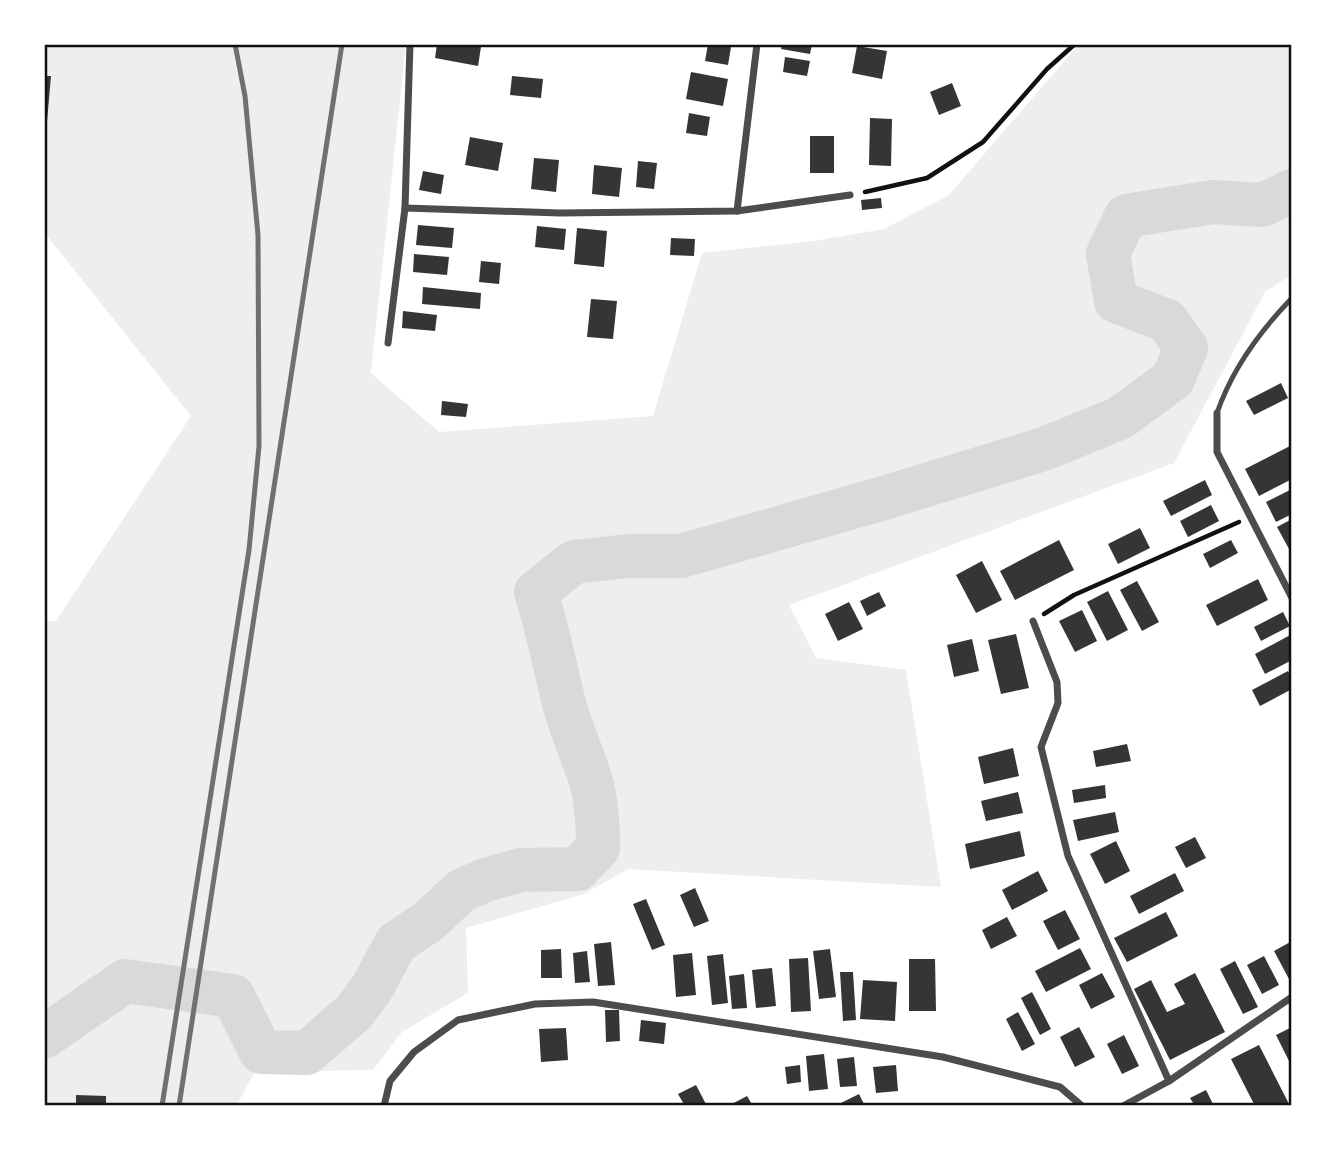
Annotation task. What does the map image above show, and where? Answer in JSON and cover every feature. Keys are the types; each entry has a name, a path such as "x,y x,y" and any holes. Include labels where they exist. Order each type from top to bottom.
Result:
{"street":[{"path":"388,343 405,208 410,44"},
{"path":"737,211 757,44"},
{"path":"405,208 560,213 737,211 850,195"},
{"path":"1217,413 1217,452 1292,598"},
{"path":"1032,621 1057,682 1058,703 1041,747 1068,856 1169,1081"},
{"path":"1122,1106 1169,1081 1292,997"},
{"path":"384,1106 390,1081 414,1052 458,1020 535,1004 593,1002 943,1057 1060,1087 1082,1106"}],"lane":[{"path":"1217,413 1226,388 1266,325 1292,298"}],"path":[{"path":"850,195 927,178 983,142 1074,44"},
{"path":"1032,621 1073,596 1249,517"}],"shaded area":[{"path":"44,44 406,44 371,373 439,432 653,416 702,253 814,241 884,229 949,195 1079,44 1292,44 1292,274 1265,292 1174,463 789,605 816,658 906,670 941,887 628,869 584,894 466,928 468,993 402,1032 373,1070 255,1072 236,1106 44,1106 44,621 56,621 191,416 44,232"}],"building":[{"path":"437,44 481,47 478,66 435,58"},
{"path":"708,44 731,47 728,65 705,61"},
{"path":"782,44 812,44 810,54 781,49"},
{"path":"857,46 887,51 882,79 852,73"},
{"path":"785,57 810,61 807,76 783,72"},
{"path":"691,72 728,79 723,106 686,99"},
{"path":"44,76 51,76 46,133 44,133"},
{"path":"512,76 543,79 541,98 510,95"},
{"path":"952,83 961,106 939,115 930,92"},
{"path":"689,113 710,117 707,136 686,133"},
{"path":"870,118 892,119 891,166 869,165"},
{"path":"810,136 834,136 834,173 810,173"},
{"path":"470,137 503,143 498,171 465,165"},
{"path":"534,158 559,160 556,192 531,189"},
{"path":"638,161 657,163 654,189 636,187"},
{"path":"594,165 622,168 619,197 592,194"},
{"path":"423,171 444,175 441,194 419,190"},
{"path":"881,198 882,208 862,210 861,200"},
{"path":"418,225 454,228 452,248 416,245"},
{"path":"537,226 566,229 564,250 535,247"},
{"path":"577,228 607,231 604,267 574,264"},
{"path":"671,238 695,239 694,256 670,255"},
{"path":"414,254 449,257 447,275 413,272"},
{"path":"481,261 501,263 499,284 479,282"},
{"path":"423,287 481,293 480,309 422,304"},
{"path":"591,299 617,301 613,339 587,337"},
{"path":"403,311 437,315 435,331 402,328"},
{"path":"1281,383 1288,398 1254,415 1246,401"},
{"path":"442,401 468,404 466,417 441,415"},
{"path":"1292,445 1292,479 1259,496 1245,469"},
{"path":"1205,480 1212,495 1171,516 1163,501"},
{"path":"1292,489 1292,514 1276,522 1266,502"},
{"path":"1211,505 1219,521 1188,537 1180,521"},
{"path":"1292,519 1292,547 1289,549 1277,527"},
{"path":"1140,528 1150,548 1118,564 1108,544"},
{"path":"1059,540 1074,570 1015,600 1000,571"},
{"path":"1231,540 1238,553 1210,568 1203,554"},
{"path":"982,561 1002,600 976,613 956,575"},
{"path":"1258,579 1268,600 1217,626 1206,605"},
{"path":"1137,581 1159,622 1142,631 1120,590"},
{"path":"1108,591 1128,630 1107,641 1087,602"},
{"path":"879,592 886,606 867,616 860,601"},
{"path":"849,602 863,629 838,641 825,614"},
{"path":"1082,610 1097,641 1075,652 1059,621"},
{"path":"1283,612 1290,626 1261,641 1254,627"},
{"path":"1016,634 1029,688 1001,694 988,640"},
{"path":"1292,634 1292,660 1265,674 1255,654"},
{"path":"972,639 979,671 954,677 947,645"},
{"path":"1288,671 1292,679 1292,689 1260,706 1252,690"},
{"path":"1127,744 1131,761 1096,767 1093,751"},
{"path":"1013,748 1019,776 984,784 978,757"},
{"path":"1105,785 1106,798 1074,803 1072,790"},
{"path":"1018,792 1023,813 986,821 981,801"},
{"path":"1115,812 1119,832 1078,841 1073,820"},
{"path":"1020,831 1025,856 970,869 965,844"},
{"path":"1195,837 1206,858 1186,868 1175,847"},
{"path":"1116,841 1130,871 1105,884 1090,854"},
{"path":"1038,871 1048,891 1012,910 1002,890"},
{"path":"1175,873 1184,891 1139,914 1130,896"},
{"path":"695,888 709,921 694,927 680,895"},
{"path":"646,899 665,945 652,950 633,904"},
{"path":"1065,910 1080,939 1058,950 1043,921"},
{"path":"1166,912 1178,936 1127,962 1114,938"},
{"path":"1007,917 1017,936 991,949 982,930"},
{"path":"1292,941 1292,977 1289,979 1274,951"},
{"path":"611,942 615,985 598,986 594,944"},
{"path":"1080,948 1091,969 1046,992 1035,971"},
{"path":"561,949 562,978 541,978 541,950"},
{"path":"830,949 836,997 819,999 813,951"},
{"path":"587,951 590,982 575,983 573,953"},
{"path":"692,953 696,995 676,997 673,955"},
{"path":"723,954 728,1003 712,1005 707,956"},
{"path":"1264,956 1279,985 1262,994 1247,965"},
{"path":"808,958 811,1011 791,1012 789,959"},
{"path":"909,959 935,959 936,1011 909,1011"},
{"path":"1235,961 1258,1007 1243,1014 1220,969"},
{"path":"772,968 776,1006 756,1008 752,970"},
{"path":"840,972 853,972 856,1020 843,1021"},
{"path":"1102,973 1115,997 1091,1009 1079,985"},
{"path":"1195,973 1225,1032 1170,1060 1134,989 1151,980 1167,1012 1185,1004 1174,984"},
{"path":"744,974 747,1008 732,1009 729,976"},
{"path":"863,980 897,982 895,1021 860,1019"},
{"path":"1032,992 1051,1029 1040,1035 1021,998"},
{"path":"605,1010 619,1010 620,1041 606,1042"},
{"path":"1018,1012 1035,1044 1022,1051 1006,1019"},
{"path":"641,1020 666,1023 664,1044 639,1041"},
{"path":"1079,1027 1095,1057 1075,1067 1060,1037"},
{"path":"1292,1027 1292,1067 1276,1035"},
{"path":"566,1028 568,1060 541,1062 539,1029"},
{"path":"1124,1035 1139,1066 1122,1074 1107,1044"},
{"path":"1259,1045 1289,1104 1255,1106 1231,1059"},
{"path":"824,1054 828,1089 809,1091 806,1056"},
{"path":"854,1057 857,1086 840,1087 837,1059"},
{"path":"800,1065 801,1082 787,1084 785,1067"},
{"path":"896,1065 898,1091 876,1093 873,1067"},
{"path":"696,1085 707,1106 685,1106 678,1094"},
{"path":"1206,1090 1214,1106 1195,1106 1190,1098"},
{"path":"859,1094 865,1106 835,1106"},
{"path":"76,1095 106,1096 106,1106 76,1106"},
{"path":"747,1096 753,1106 728,1106"}],"waterway":[{"path":"44,1037 125,981 233,996 261,1052 307,1053 354,1012 372,988 396,943 429,921 461,891 485,880 521,870 578,869 598,848 597,813 592,786 565,707 536,592 574,562 628,556 681,556 1044,449 1120,418 1173,379 1186,348 1167,321 1116,301 1108,254 1126,216 1213,202 1262,205 1292,191"}],"railway":[{"path":"162,1106 249,550 259,446 258,235 245,96 235,44"},
{"path":"179,1106 342,44"}]}
